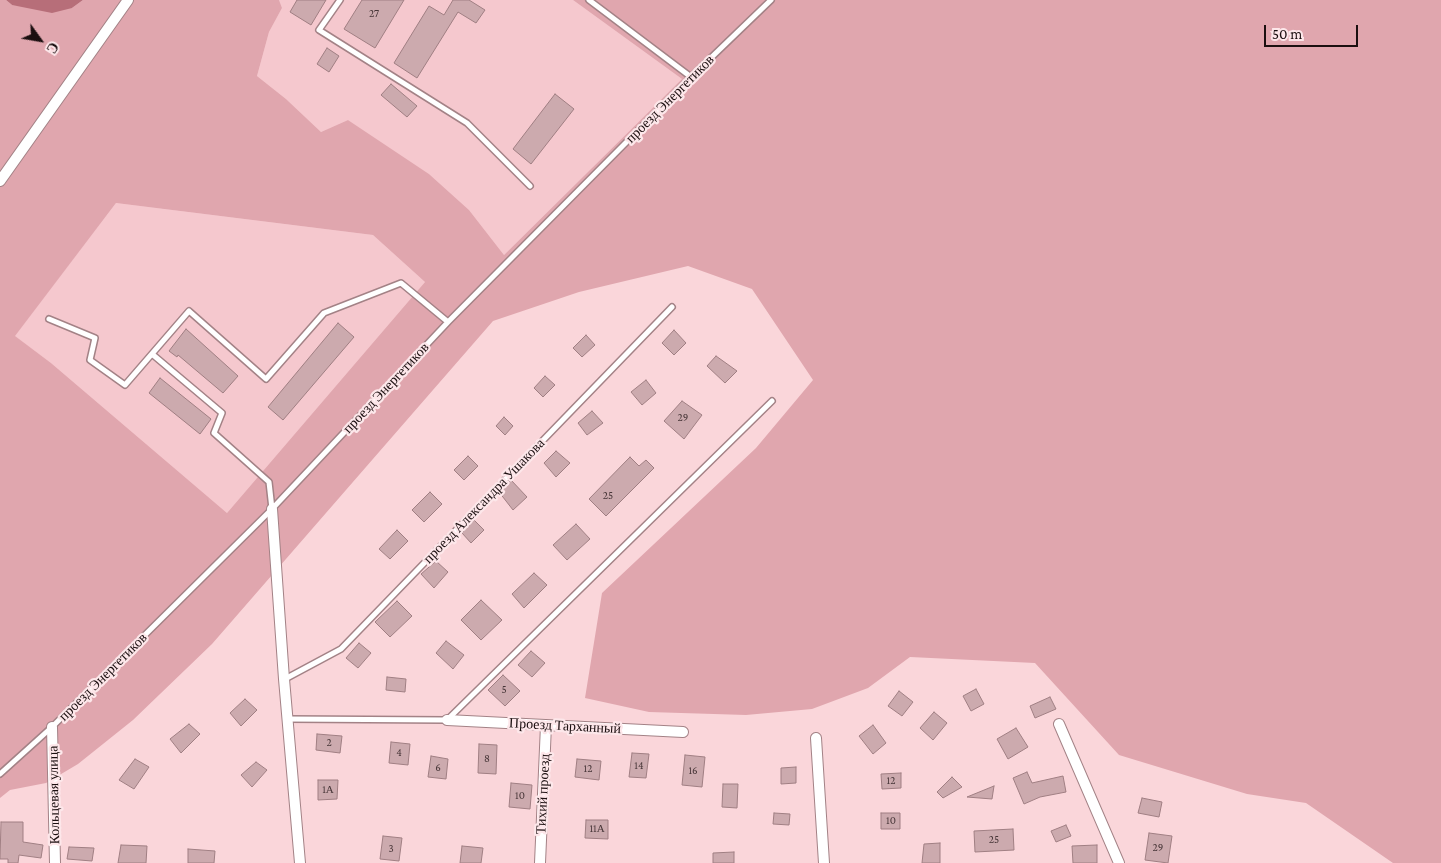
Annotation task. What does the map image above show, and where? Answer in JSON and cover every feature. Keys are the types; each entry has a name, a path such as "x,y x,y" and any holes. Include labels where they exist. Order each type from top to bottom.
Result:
{"street":[{"path":"0,181 128,0"},
{"path":"272,509 287,719 300,863"},
{"name":"Проезд Тарханный","path":"447,720 683,732"},
{"path":"1059,724 1119,863"},
{"name":"Тихий проезд","path":"540,863 546,725"},
{"name":"Кольцевая улица","path":"52,727 55,863"},
{"path":"816,738 824,863"}],"lane":[{"path":"340,0 319,30 468,123 530,186"},
{"path":"589,0 691,77"},
{"name":"проезд Энергетиков","path":"0,774 52,727 272,509 448,322 691,77 771,0"},
{"path":"49,319 95,338 90,360 125,385 189,311 266,379 324,313 401,283 448,322"},
{"name":"проезд Александра Ушакова","path":"284,679 341,649 672,308"},
{"path":"152,354 222,414 214,433 269,482 272,509"},
{"path":"287,719 447,720 772,400"}],"shaded area":[{"path":"0,0 6,0 12,5 72,8 83,0 279,0 282,8 269,32 257,76 286,99 321,132 348,120 429,174 469,210 504,255 682,79 573,0 1441,0 1441,863 1393,863 1306,803 1247,794 1119,755 1035,663 910,657 868,688 812,709 746,715 649,712 585,698 602,593 756,448 813,380 752,289 688,266 579,292 493,321 212,644 133,720 78,764 46,783 10,790 0,798","holes":["116,203 373,235 425,282 227,513 51,363 15,336"]},
{"path":"6,0 83,0 72,8 52,13 12,5"},
{"path":"279,0 573,0 682,79 504,255 469,210 429,174 348,120 321,132 286,99 257,76 269,32 282,8"},
{"path":"116,203 373,235 425,282 227,513 51,363 14,336"}],"building":[{"path":"297,0 326,0 311,25 290,12"},
{"path":"362,0 404,0 375,48 344,29"},
{"path":"453,0 469,0 485,10 476,23 458,12 417,78 394,63 429,6 444,15"},
{"path":"327,48 339,56 329,72 317,64"},
{"path":"391,84 417,106 407,117 381,95"},
{"path":"555,94 574,109 531,164 513,149"},
{"path":"338,323 354,337 283,420 268,407"},
{"path":"186,329 238,376 223,393 178,355 177,357 169,351"},
{"path":"674,330 686,343 674,355 662,343"},
{"path":"586,335 595,345 582,357 573,348"},
{"path":"716,356 737,371 725,383 707,366"},
{"path":"545,376 555,385 543,397 534,388"},
{"path":"160,378 211,419 200,434 149,393"},
{"path":"646,380 656,393 642,405 631,392"},
{"path":"682,401 702,415 684,439 664,421"},
{"path":"592,411 603,423 587,435 578,423"},
{"path":"504,417 513,426 505,435 496,426"},
{"path":"556,451 570,463 556,477 544,463"},
{"path":"468,456 478,466 464,480 454,470"},
{"path":"630,457 639,466 646,460 654,468 606,516 589,499"},
{"path":"511,480 527,497 513,510 499,492"},
{"path":"430,492 442,504 424,522 412,510"},
{"path":"474,520 484,530 471,543 462,533"},
{"path":"576,524 590,539 567,560 553,545"},
{"path":"397,530 408,541 390,559 379,549"},
{"path":"436,561 448,572 434,588 421,574"},
{"path":"534,573 547,585 524,608 512,594"},
{"path":"481,600 502,620 481,640 461,620"},
{"path":"397,601 412,616 390,637 375,622"},
{"path":"446,641 464,655 453,669 436,653"},
{"path":"359,643 371,653 358,668 346,658"},
{"path":"531,651 545,663 532,677 518,665"},
{"path":"503,675 520,691 505,706 488,690"},
{"path":"387,677 406,679 405,692 386,690"},
{"path":"976,689 984,704 971,711 963,696"},
{"path":"899,691 913,702 902,716 888,706"},
{"path":"1050,697 1056,709 1035,718 1030,706"},
{"path":"245,699 257,710 241,726 230,713"},
{"path":"934,712 947,723 933,740 920,728"},
{"path":"189,724 200,734 181,753 170,739"},
{"path":"873,725 886,743 873,754 859,736"},
{"path":"1016,728 1028,747 1008,759 997,739"},
{"path":"317,734 342,736 340,753 316,750"},
{"path":"391,742 410,744 408,765 389,763"},
{"path":"479,744 497,745 496,774 478,773"},
{"path":"632,753 649,754 646,778 629,777"},
{"path":"685,755 705,757 702,787 682,785"},
{"path":"431,756 448,759 446,779 428,777"},
{"path":"135,759 149,767 134,789 119,780"},
{"path":"577,759 601,761 599,780 575,777"},
{"path":"256,762 267,770 252,787 241,775"},
{"path":"796,767 796,783 781,784 781,768"},
{"path":"1027,772 1032,783 1063,776 1066,792 1040,797 1024,804 1013,778"},
{"path":"901,773 901,788 882,789 881,774"},
{"path":"952,777 962,787 943,798 937,792"},
{"path":"318,780 338,780 337,799 318,800"},
{"path":"511,783 532,785 530,809 509,807"},
{"path":"723,784 738,784 737,808 722,807"},
{"path":"994,786 992,799 967,797"},
{"path":"1142,798 1162,802 1159,817 1138,813"},
{"path":"774,813 790,814 789,825 773,824"},
{"path":"881,813 900,813 900,829 881,829"},
{"path":"586,820 608,820 608,839 585,838"},
{"path":"1,822 23,822 23,842 43,845 41,858 19,855 18,863 8,863 8,859 0,859"},
{"path":"1066,825 1071,836 1056,842 1051,831"},
{"path":"1013,829 1014,850 975,852 974,831"},
{"path":"1149,833 1172,836 1168,863 1145,860"},
{"path":"383,836 402,838 399,861 380,859"},
{"path":"940,843 940,863 922,863 924,844"},
{"path":"121,845 147,846 146,863 118,863"},
{"path":"1097,845 1097,863 1073,863 1072,846"},
{"path":"462,846 483,848 481,863 460,863"},
{"path":"69,847 94,848 92,861 67,859"},
{"path":"188,849 215,851 214,863 188,863"},
{"path":"734,852 734,863 713,863 713,853"}]}
